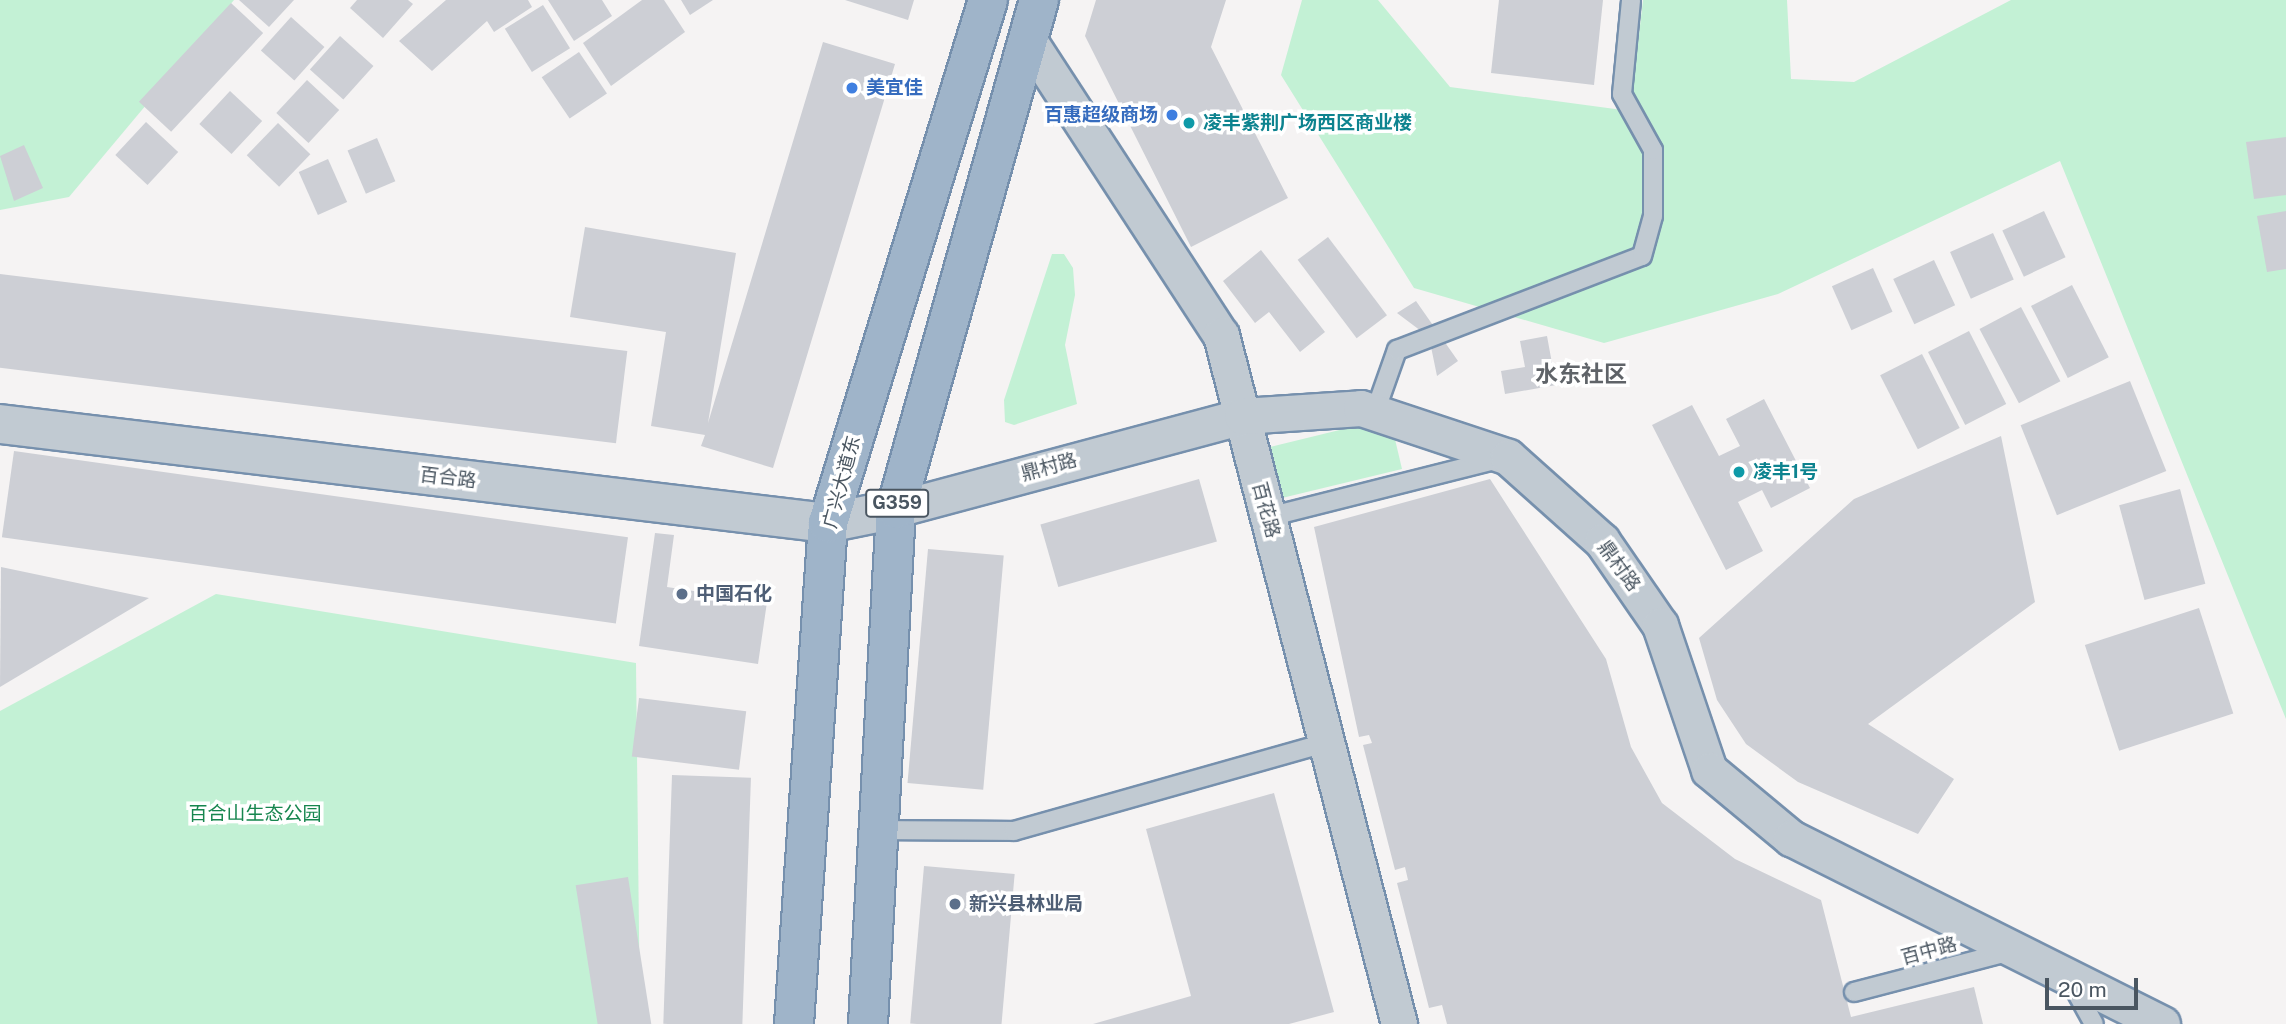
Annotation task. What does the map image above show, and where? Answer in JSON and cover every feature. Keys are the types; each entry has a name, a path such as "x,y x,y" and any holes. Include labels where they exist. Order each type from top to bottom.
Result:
{"highway":[{"name":"广兴大道东","path":"794,1024 828,523 988,0"},
{"name":"G359","path":"868,1024 895,509 1039,0"}],"street":[{"name":"百花路","path":"1029,41 1221,335 1399,1024"},
{"name":"鼎村路","path":"895,509 1242,416 1361,408 1508,457 1602,541 1660,625 1709,770 1791,838 2162,1024"},
{"name":"百合路","path":"0,424 828,523 895,509"}],"lane":[{"path":"1375,412 1397,350 1642,256 1653,216 1653,150 1622,94 1631,0"},
{"path":"1268,517 1508,457"},
{"path":"878,830 1014,831 1326,743"},
{"name":"百中路","path":"1854,992 2015,950"},
{"path":"2061,973 2085,1000 2094,1024"}],"green space":[{"path":"0,0 234,0 69,197 0,210"},
{"path":"1302,0 1378,0 1450,87 1630,111 1643,0 1787,0 1791,79 1854,82 2011,0 2286,0 2286,719 2060,161 1778,294 1604,343 1414,288 1281,75"},
{"path":"1052,254 1064,254 1073,268 1075,295 1065,345 1077,404 1014,425 1005,422 1004,400"},
{"path":"1360,425 1394,435 1402,469 1282,498 1270,447"},
{"name":"百合山生态公园","path":"216,594 636,663 640,1024 0,1024 0,711"}],"building":[{"path":"239,0 294,0 269,27"},
{"path":"357,0 408,0 413,4 383,38 350,8"},
{"path":"446,0 528,0 532,7 494,32 487,21 432,71 399,41"},
{"path":"548,0 602,0 612,16 574,41"},
{"path":"642,0 664,0 685,32 611,86 583,43"},
{"path":"681,0 713,0 690,15"},
{"path":"845,0 914,0 908,20"},
{"name":"凌丰紫荆广场西区商业楼","path":"1096,0 1226,0 1211,47 1288,198 1191,247 1085,36"},
{"path":"1499,0 1603,0 1594,85 1491,73"},
{"path":"231,3 263,33 171,132 139,102"},
{"path":"543,5 570,48 532,72 505,29"},
{"path":"291,17 324,47 294,81 261,50"},
{"path":"340,36 373,66 343,100 310,69"},
{"path":"823,42 895,64 773,468 701,446 705,435 651,426 666,332 570,317 585,227 736,253 708,423"},
{"path":"579,52 607,93 570,119 542,77"},
{"path":"307,80 339,110 308,143 276,113"},
{"path":"230,91 262,121 231,154 199,124"},
{"path":"146,122 178,152 147,185 115,155"},
{"path":"278,123 310,154 279,187 247,155"},
{"path":"2286,137 2286,195 2254,199 2246,142"},
{"path":"377,138 395,181 366,194 348,151"},
{"path":"24,145 43,188 14,201 0,156"},
{"path":"328,159 347,202 318,215 299,172"},
{"path":"2044,211 2066,257 2024,277 2002,230"},
{"path":"2286,211 2286,269 2267,272 2257,216"},
{"path":"1993,233 2014,280 1971,299 1950,252"},
{"path":"1328,237 1387,315 1357,338 1298,260"},
{"path":"1261,250 1325,332 1300,352 1269,312 1255,323 1223,281"},
{"path":"1934,260 1955,305 1914,324 1893,279"},
{"path":"1873,268 1893,312 1851,330 1832,286"},
{"path":"0,274 627,351 616,443 0,368"},
{"path":"2072,285 2109,357 2068,378 2031,306"},
{"path":"1416,301 1458,361 1437,376 1429,337 1397,313"},
{"path":"2021,307 2060,381 2019,403 1980,329"},
{"path":"1969,331 2006,404 1965,425 1928,352"},
{"path":"1547,336 1556,385 1505,394 1501,371 1525,367 1520,341"},
{"path":"1922,354 1960,428 1918,449 1880,375"},
{"path":"2130,381 2166,471 2057,515 2021,425"},
{"name":"凌丰1号","path":"1764,399 1810,488 1771,508 1762,490 1738,502 1763,551 1726,570 1652,425 1692,405 1719,456 1740,446 1726,419"},
{"path":"2001,436 2035,602 1868,724 1954,779 1918,834 1798,782 1746,744 1717,700 1699,638 1854,499"},
{"path":"14,451 628,537 616,623 2,537"},
{"path":"1199,479 1217,541 1058,587 1040,524"},
{"path":"1490,479 1606,659 1631,747 1662,803 1735,859 1821,900 1851,1017 1974,987 1983,1024 1447,1024 1442,1005 1429,1008 1397,883 1408,880 1405,867 1395,870 1363,745 1372,743 1369,735 1359,737 1314,527"},
{"path":"2180,489 2205,584 2145,600 2119,505"},
{"name":"中国石化","path":"655,533 674,535 667,587 767,602 758,664 639,646"},
{"path":"928,549 1004,556 983,790 908,783"},
{"path":"1,567 149,598 0,687"},
{"path":"2199,608 2233,714 2119,751 2085,645"},
{"path":"639,698 746,711 739,770 632,757"},
{"path":"672,775 751,778 742,1024 663,1024"},
{"path":"1274,793 1334,1012 1289,1024 1093,1024 1191,996 1146,829"},
{"path":"924,866 1015,874 1002,1024 910,1023"},
{"path":"628,877 651,1024 598,1024 576,885"}],"place":[{"name":"美宜佳","path":"852,88"},
{"name":"百惠超级商场","path":"1172,115"},
{"name":"凌丰紫荆广场西区商业楼","path":"1189,123"},
{"name":"凌丰1号","path":"1739,472"},
{"name":"中国石化","path":"682,594"},
{"name":"新兴县林业局","path":"955,904"}],"district":[{"name":"水东社区","path":"1581,374"}]}
